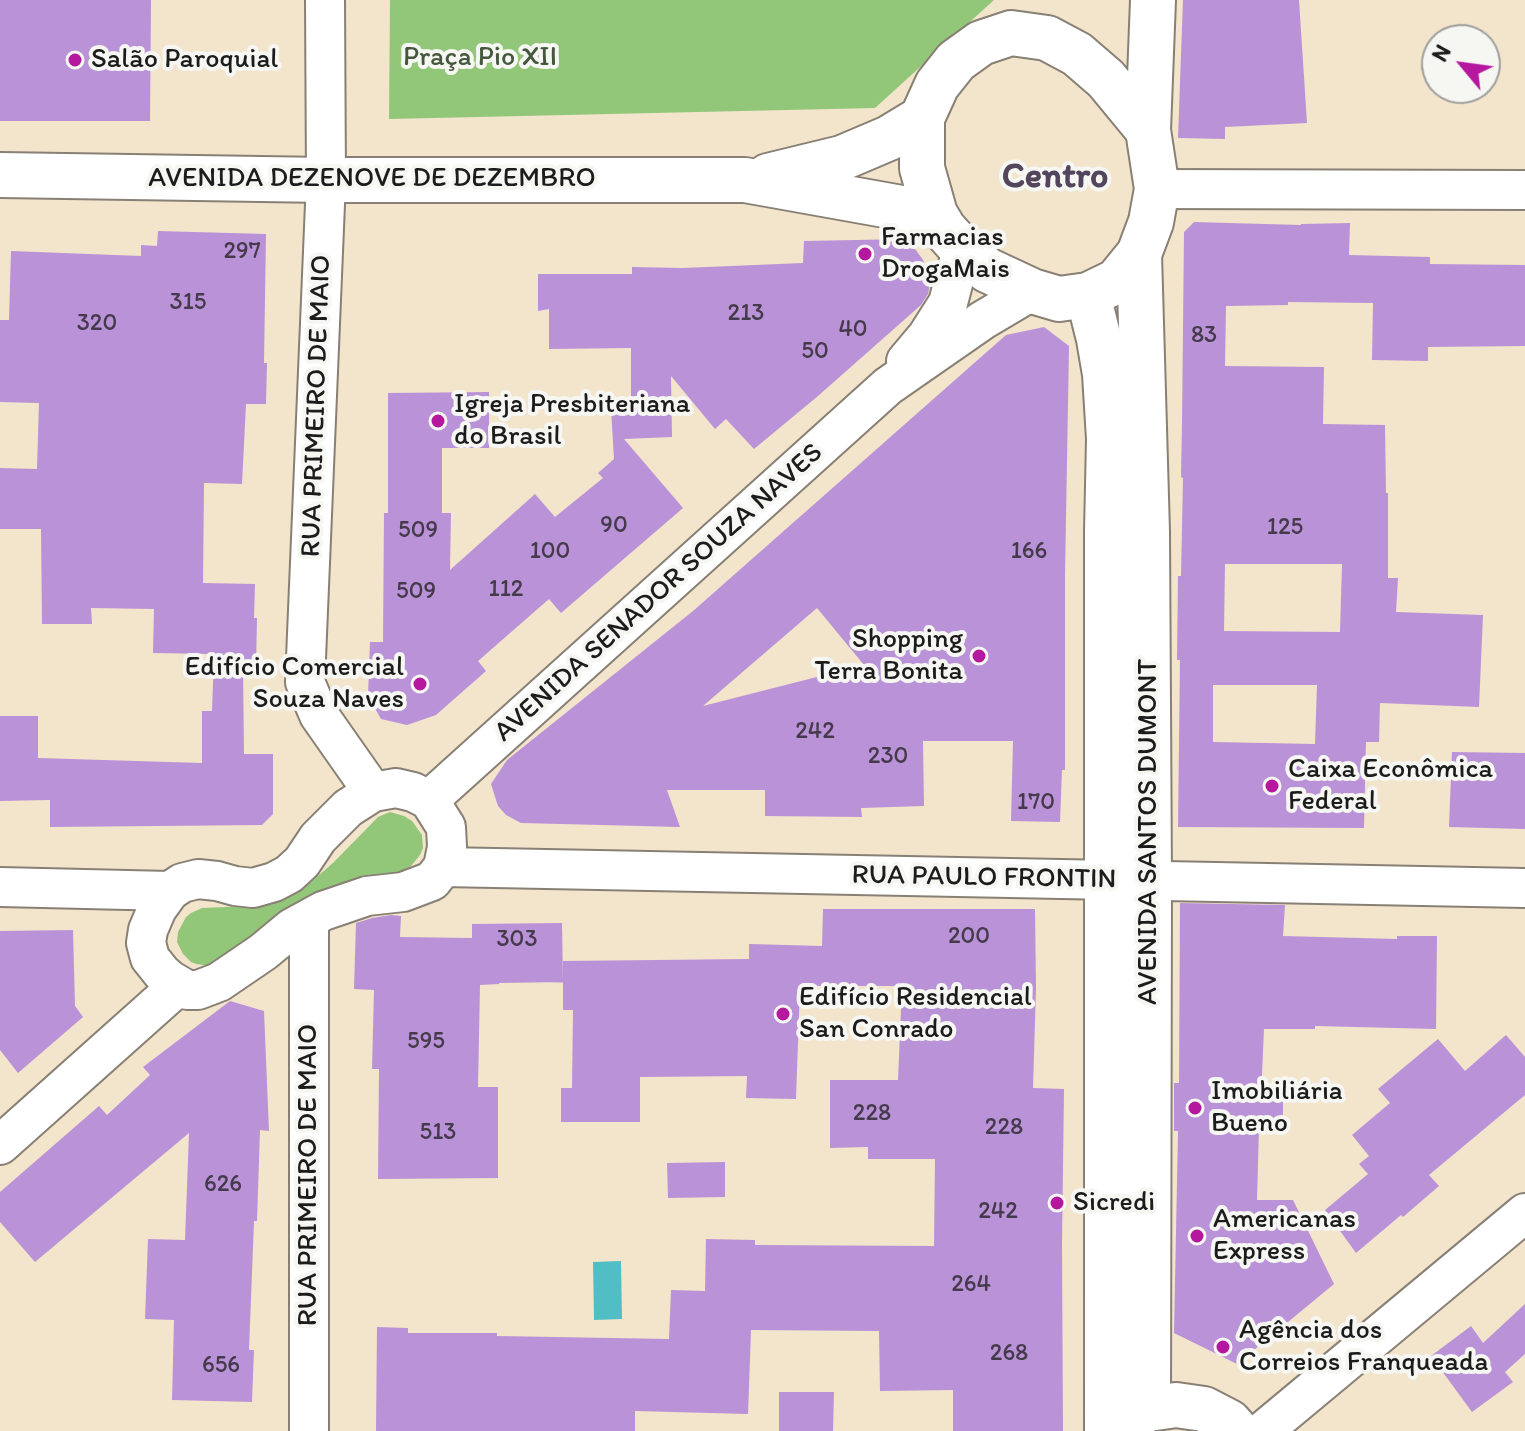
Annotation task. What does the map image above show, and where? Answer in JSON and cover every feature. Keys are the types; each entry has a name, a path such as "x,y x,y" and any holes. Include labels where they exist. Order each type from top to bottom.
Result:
{"main road":[{"path":"1011,33 1040,0"},
{"path":"1148,130 1106,79 1077,54 1047,38 1011,33 981,43 956,61 937,85 922,118 922,168 935,214 944,229 987,270 1032,291 1059,299 1088,295 1117,281 1139,254 1151,222 1157,189 1148,130 1153,0"},
{"name":"AVENIDA DEZENOVE DE DEZEMBRO","path":"745,180 842,158 889,138 922,118"},
{"name":"AVENIDA DEZENOVE DE DEZEMBRO","path":"0,175 326,180 745,180 935,214"},
{"name":"AVENIDA SANTOS DUMONT","path":"1123,1424 1128,881 1147,532 1139,254"},
{"name":"AVENIDA SANTOS DUMONT","path":"1088,295 1105,374 1109,439 1107,532 1128,881"},
{"path":"1123,1424 1176,1405 1204,1409 1229,1422 1237,1431"}],"street":[{"name":"RUA PRIMEIRO DE MAIO","path":"325,0 326,180 305,682 319,715 373,792"},
{"path":"1157,189 1525,190"},
{"path":"888,386 948,303 962,249"},
{"path":"888,386 983,320 1032,291"},
{"name":"AVENIDA SENADOR SOUZA NAVES","path":"429,800 888,386"},
{"path":"396,788 429,800 446,827 447,847 443,867 432,881 416,889 367,896 323,911 292,928 219,982 195,991 178,986 150,958 146,943 148,930 157,909 170,891 182,883 198,879 253,888 274,882 302,862 318,838 348,808 373,792 396,788"},
{"name":"RUA PAULO FRONTIN","path":"443,867 1525,888"},
{"path":"0,887 170,891"},
{"name":"RUA PRIMEIRO DE MAIO","path":"309,920 309,1431"},
{"path":"0,1145 178,986"},
{"path":"1263,1431 1525,1213"}],"green space":[{"name":"Praça Pio XII","path":"390,0 994,0 875,108 389,119"},
{"path":"390,812 412,821 422,835 423,848 411,866 288,911 211,966 191,962 183,954 177,942 178,932 191,913 202,908 250,906 286,898 334,862 378,817"}],"water":[{"path":"621,1261 622,1319 594,1320 593,1262"}],"building":[{"name":"Salão Paroquial","path":"0,0 151,0 150,121 0,121"},
{"path":"1183,0 1299,0 1307,123 1225,127 1225,139 1178,138"},
{"path":"1194,222 1350,223 1349,255 1430,257 1430,264 1525,265 1525,346 1428,347 1428,361 1372,360 1373,303 1288,302 1288,305 1226,306 1225,366 1324,367 1323,424 1385,425 1388,578 1398,578 1396,612 1483,615 1479,707 1380,703 1379,742 1366,742 1364,828 1178,827 1180,660 1177,660 1183,478 1184,232","holes":["1225,564 1342,564 1340,632 1224,631","1213,685 1317,685 1315,744 1213,742"]},
{"path":"158,231 266,234 266,404 246,404 242,484 204,483 203,583 255,584 256,668 243,667 244,754 273,754 273,814 262,825 50,827 50,800 0,801 0,716 38,716 38,758 202,763 202,711 212,711 214,654 153,653 154,609 91,608 92,624 42,624 41,529 0,529 0,468 37,469 39,403 0,402 0,320 9,320 11,251 141,256 141,245 157,246"},
{"path":"908,239 923,260 931,280 928,294 921,305 754,449 726,419 715,429 671,376 672,437 624,439 683,508 561,613 549,599 478,661 486,671 436,715 407,725 381,719 368,696 370,642 383,642 384,513 388,513 388,393 489,392 489,448 442,448 442,513 451,513 450,570 535,494 555,517 603,478 598,473 614,459 611,409 631,408 631,348 549,349 549,309 538,311 538,274 632,274 632,267 803,263 804,241"},
{"path":"1044,327 1069,346 1065,770 1062,770 1060,822 1011,821 1013,741 923,741 924,806 861,808 862,817 765,816 765,790 667,790 680,827 521,823 506,815 498,806 491,784 507,760 693,611 1006,335","holes":["817,608 864,665 703,706"]},
{"path":"1452,752 1525,753 1525,829 1449,827"},
{"path":"1180,903 1285,905 1283,936 1397,939 1397,936 1437,936 1436,1029 1315,1026 1315,1029 1264,1029 1261,1097 1283,1099 1283,1128 1259,1127 1257,1200 1293,1200 1334,1284 1237,1364 1174,1333 1178,1131 1174,1131 1174,1083 1179,1083"},
{"path":"823,909 1035,909 1033,1088 1064,1089 1063,1431 953,1431 953,1390 880,1391 879,1331 751,1330 748,1414 635,1411 635,1431 376,1431 377,1327 408,1328 408,1333 669,1339 671,1290 705,1291 706,1239 755,1240 755,1245 934,1246 935,1159 868,1159 868,1147 830,1148 830,1080 898,1080 902,986 800,986 796,1099 746,1098 747,1076 640,1077 640,1122 561,1122 561,1088 572,1088 573,1010 563,1010 563,961 749,959 749,944 822,946"},
{"path":"391,915 401,916 400,937 472,938 472,924 562,923 563,982 480,985 478,1087 498,1087 498,1178 378,1179 379,1069 372,1069 374,990 354,989 356,923"},
{"path":"73,930 75,1006 83,1017 18,1073 0,1050 0,931"},
{"path":"230,1001 264,1011 269,1131 260,1130 257,1221 254,1221 249,1350 254,1350 252,1402 172,1400 174,1320 145,1319 148,1239 185,1240 189,1133 35,1262 0,1222 0,1192 99,1106 107,1115 150,1075 143,1067"},
{"path":"1506,1035 1525,1057 1525,1095 1429,1175 1439,1186 1356,1253 1325,1210 1368,1174 1359,1164 1369,1156 1352,1135 1390,1103 1378,1089 1438,1039 1465,1071"},
{"path":"725,1162 725,1197 668,1198 667,1163"},
{"path":"1525,1304 1525,1354 1505,1372 1513,1382 1472,1412 1431,1356 1471,1326 1483,1343"},
{"path":"779,1392 834,1392 833,1431 779,1431"}],"place":[{"name":"Salão Paroquial","path":"75,60"},
{"name":"Farmacias DrogaMais","path":"865,254"},
{"name":"Igreja Presbiteriana do Brasil","path":"438,421"},
{"name":"Shopping Terra Bonita","path":"979,656"},
{"name":"Edifício Comercial Souza Naves","path":"420,684"},
{"name":"Caixa Econômica Federal","path":"1272,786"},
{"name":"Edifício Residencial San Conrado","path":"783,1014"},
{"name":"Imobiliária Bueno","path":"1195,1108"},
{"name":"Sicredi","path":"1057,1203"},
{"name":"Americanas Express","path":"1197,1236"},
{"name":"Agência dos Correios Franqueada","path":"1223,1347"}],"district":[{"name":"Centro","path":"1055,178"}]}
